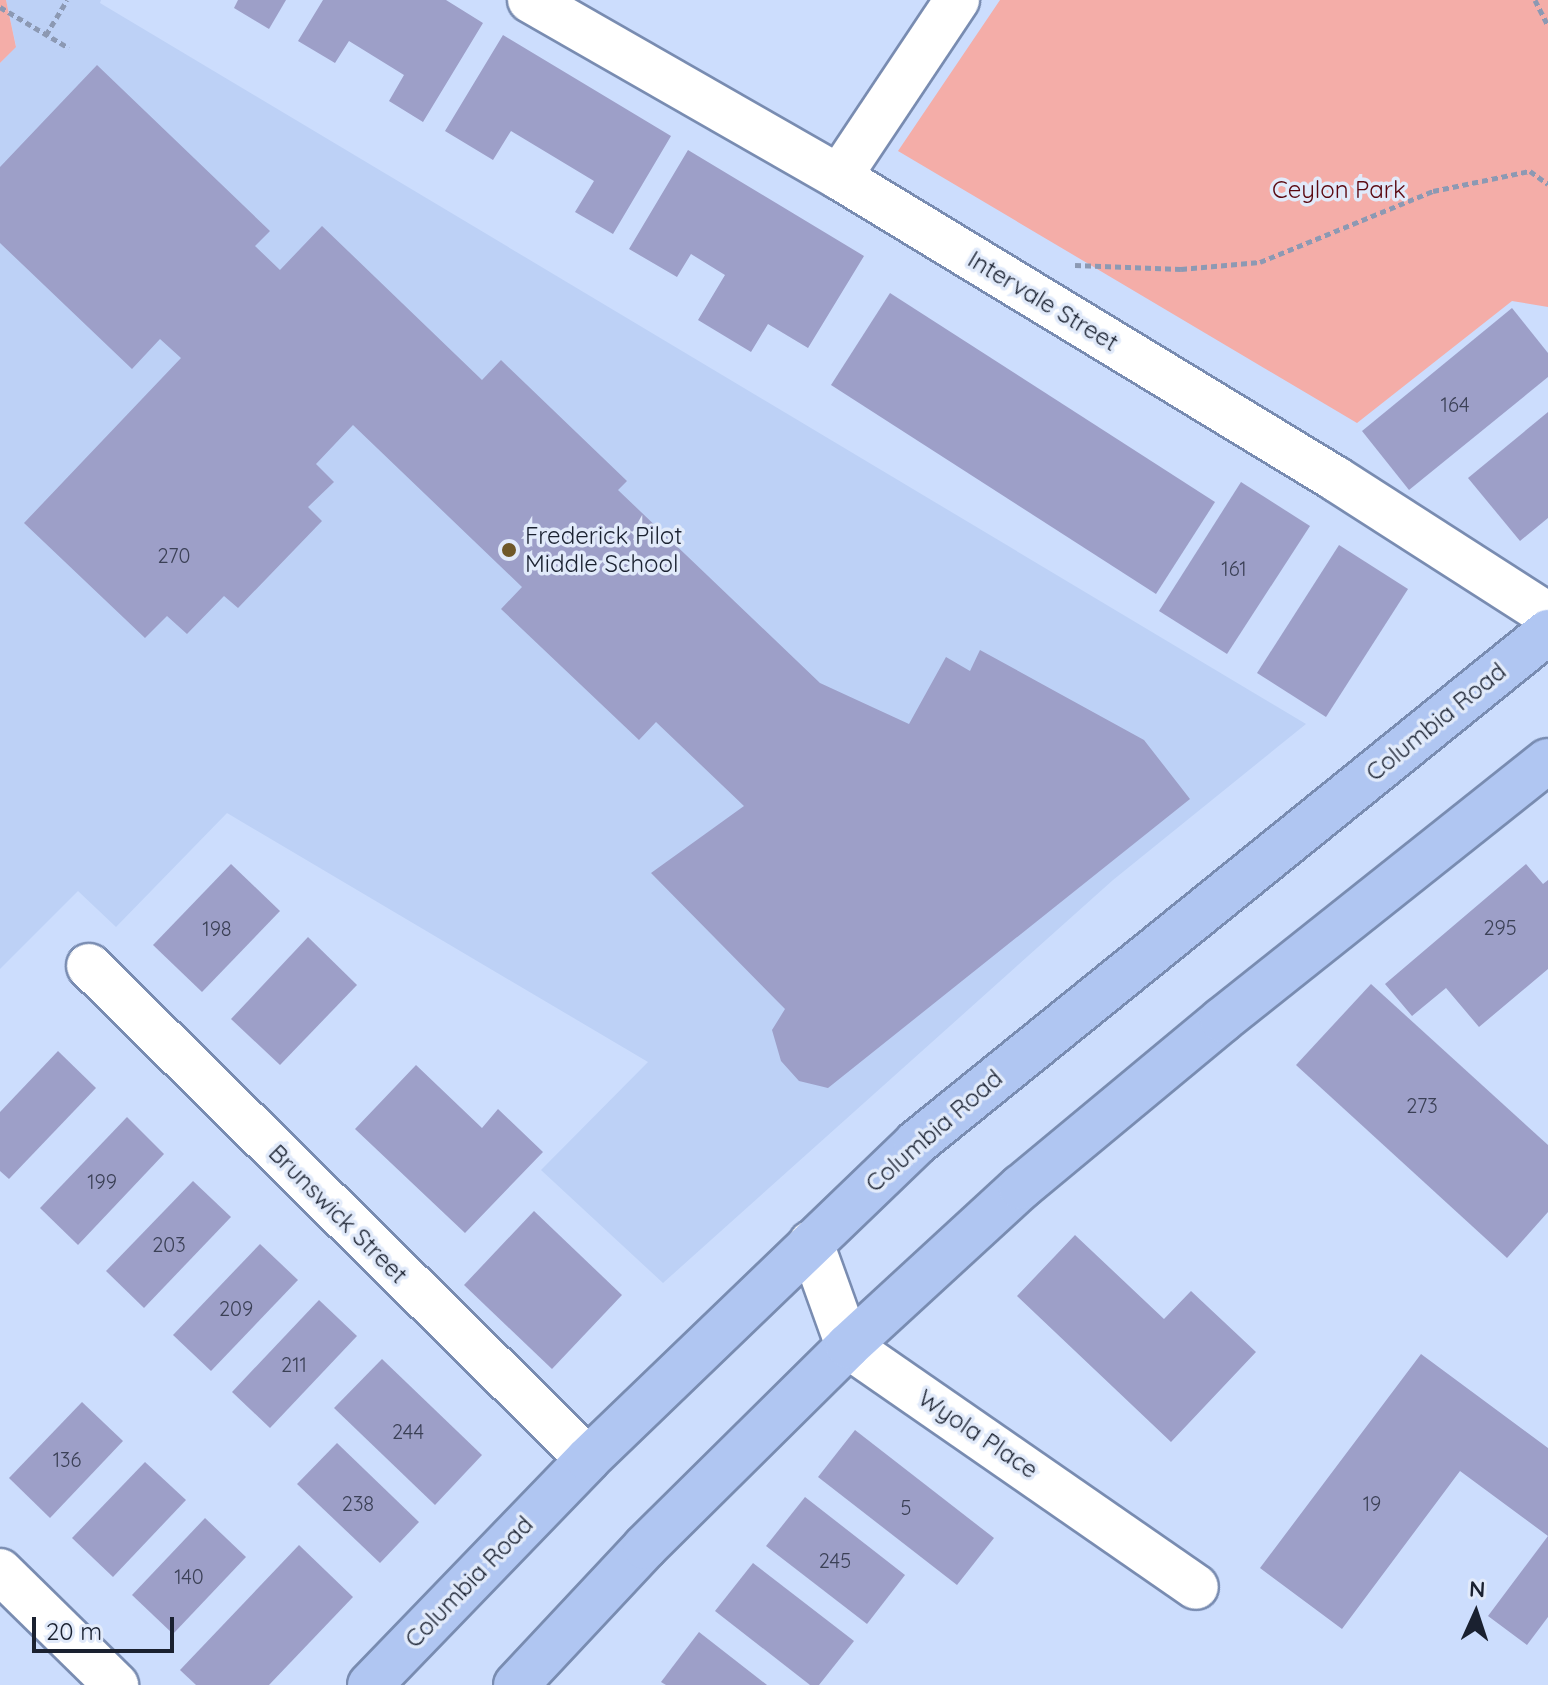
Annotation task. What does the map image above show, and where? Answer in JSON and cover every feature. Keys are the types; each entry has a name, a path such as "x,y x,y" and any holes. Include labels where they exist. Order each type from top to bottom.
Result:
{"main road":[{"name":"Columbia Road","path":"370,1685 588,1459 916,1143 1548,632"},
{"path":"516,1685 654,1539 848,1346 1021,1187 1168,1064 1548,761"}],"street":[{"name":"Intervale Street","path":"530,0 839,177 1336,479 1548,615"},
{"path":"839,177 957,0"},
{"name":"Brunswick Street","path":"89,966 588,1459"},
{"path":"811,1243 848,1346"},
{"name":"Wyola Place","path":"848,1346 1196,1587"},
{"path":"0,1571 116,1685"}],"path":[{"path":"46,35 67,0"},
{"path":"1535,0 1548,26"},
{"path":"0,7 69,48"},
{"path":"1061,257 1074,265 1181,269 1260,262 1433,191 1530,171 1548,184"}],"shaded area":[{"name":"Frederick Pilot Middle School","path":"6,0 101,0 100,3 1306,724 1113,880 663,1283 541,1170 648,1062 227,813 116,927 78,891 0,969 0,63 16,46"}],"green space":[{"path":"0,0 6,0 16,47 0,63"},
{"name":"Ceylon Park","path":"1000,0 1548,0 1548,307 1512,301 1357,423 898,151"}],"building":[{"path":"238,0 286,0 269,29 234,8"},
{"path":"323,0 446,0 483,23 423,122 389,101 404,75 349,41 335,63 298,41"},
{"path":"503,35 671,136 613,234 575,212 594,181 511,131 493,160 445,131"},
{"path":"97,65 270,231 255,246 280,270 322,226 482,380 501,360 627,481 618,490 820,683 909,724 946,657 970,671 980,650 1144,740 1190,799 828,1088 799,1081 781,1061 772,1030 785,1009 651,873 744,806 656,722 639,740 501,609 522,587 353,425 316,464 334,482 308,507 322,521 238,608 224,596 187,634 167,616 145,638 24,523 181,358 160,339 132,369 0,243 0,167"},
{"path":"688,150 864,256 808,348 768,324 751,352 698,320 725,275 691,254 677,277 629,249"},
{"path":"890,293 1215,502 1156,594 831,385"},
{"path":"1512,308 1548,353 1548,377 1409,490 1362,431"},
{"path":"1548,412 1548,518 1520,541 1468,478"},
{"path":"1241,482 1310,526 1227,654 1159,611"},
{"path":"1339,545 1408,589 1326,717 1257,673"},
{"path":"231,864 280,911 202,992 153,945"},
{"path":"1526,864 1543,884 1548,880 1548,969 1479,1027 1446,988 1412,1016 1385,984"},
{"path":"308,937 357,985 280,1065 231,1019"},
{"path":"1371,984 1548,1145 1548,1212 1507,1258 1296,1065"},
{"path":"58,1051 96,1088 9,1179 0,1171 0,1112"},
{"path":"416,1065 482,1128 498,1109 543,1152 465,1233 355,1129"},
{"path":"127,1117 164,1154 78,1245 40,1208"},
{"path":"193,1181 231,1217 144,1308 106,1271"},
{"path":"534,1211 622,1295 552,1369 464,1285"},
{"path":"1075,1235 1164,1319 1191,1291 1256,1352 1171,1442 1017,1296"},
{"path":"260,1244 298,1280 211,1371 173,1335"},
{"path":"319,1300 357,1336 270,1428 232,1392"},
{"path":"1421,1354 1548,1448 1548,1536 1460,1471 1342,1629 1260,1568"},
{"path":"382,1359 482,1455 435,1505 334,1408"},
{"path":"82,1402 123,1441 50,1518 9,1478"},
{"path":"855,1430 994,1538 957,1585 818,1477"},
{"path":"337,1443 419,1522 380,1563 297,1484"},
{"path":"145,1462 186,1500 113,1577 72,1538"},
{"path":"805,1497 905,1575 867,1624 766,1546"},
{"path":"205,1518 246,1557 173,1634 132,1595"},
{"path":"1548,1536 1548,1617 1527,1645 1488,1616"},
{"path":"299,1545 353,1597 269,1685 196,1685 180,1670"},
{"path":"753,1563 854,1641 819,1685 810,1685 715,1611"},
{"path":"699,1632 767,1685 666,1685 661,1682"}],"place":[{"name":"Frederick Pilot Middle School","path":"509,550"}]}
